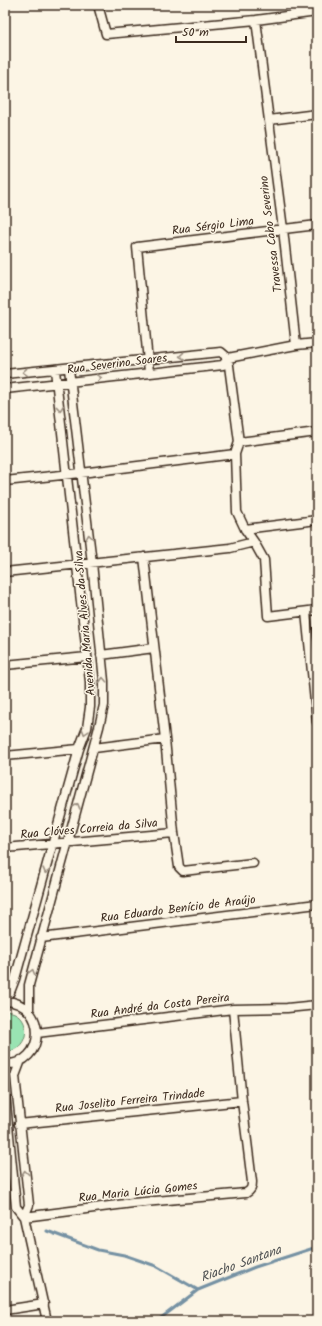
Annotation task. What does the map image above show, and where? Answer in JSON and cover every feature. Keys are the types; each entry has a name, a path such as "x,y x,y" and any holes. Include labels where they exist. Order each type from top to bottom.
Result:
{"street":[{"path":"98,5 106,34 256,20 317,12"},
{"name":"Travessa Cabo Severino","path":"256,20 283,229 296,345"},
{"path":"269,120 317,114"},
{"name":"Rua Sérgio Lima","path":"149,359 137,247 317,224"},
{"name":"Rua Severino Soares","path":"5,389 223,365 228,358 296,345 317,343"},
{"name":"Rua Severino Soares","path":"5,374 221,352 228,358"},
{"path":"228,358 240,442 235,454 237,512 245,529 264,560 268,616 317,610"},
{"path":"149,359 149,372"},
{"name":"Avenida Maria Alves da Silva","path":"29,1011 29,985 94,748 104,705 102,655 69,368"},
{"name":"Avenida Maria Alves da Silva","path":"5,997 10,992 15,980 79,749 87,728 90,707 90,682 55,370"},
{"path":"240,442 317,432"},
{"path":"5,481 235,454"},
{"path":"245,529 317,520"},
{"path":"5,572 230,548 254,542"},
{"path":"144,557 179,867 183,871 253,863"},
{"path":"306,612 317,722"},
{"path":"102,655 154,648"},
{"path":"5,665 87,657"},
{"path":"94,748 165,739"},
{"path":"5,756 79,749"},
{"name":"Rua Clóves Correia da Silva","path":"5,848 174,832"},
{"name":"Rua Eduardo Benício de Araújo","path":"41,938 317,904"},
{"path":"5,1001 23,1005 34,1018 37,1026 36,1044 31,1051 21,1060 5,1064"},
{"name":"Rua André da Costa Pereira","path":"37,1033 233,1009 287,1008 317,1005"},
{"path":"233,1009 242,1101"},
{"path":"21,1060 15,1076 19,1124 29,1205 24,1217"},
{"path":"5,1094 16,1207 24,1217 47,1321"},
{"name":"Rua Joselito Ferreira Trindade","path":"19,1124 242,1101"},
{"name":"Rua Maria Lúcia Gomes","path":"24,1217 133,1203 246,1193 252,1187 242,1101"},
{"path":"5,1310 44,1304"}],"green space":[{"path":"5,1011 14,1013 20,1017 24,1023 26,1031 21,1045 14,1050 5,1052"}],"waterway":[{"path":"47,1231 98,1250 124,1255 156,1266 198,1290"},
{"name":"Riacho Santana","path":"157,1321 198,1290 255,1267 317,1247"}]}
